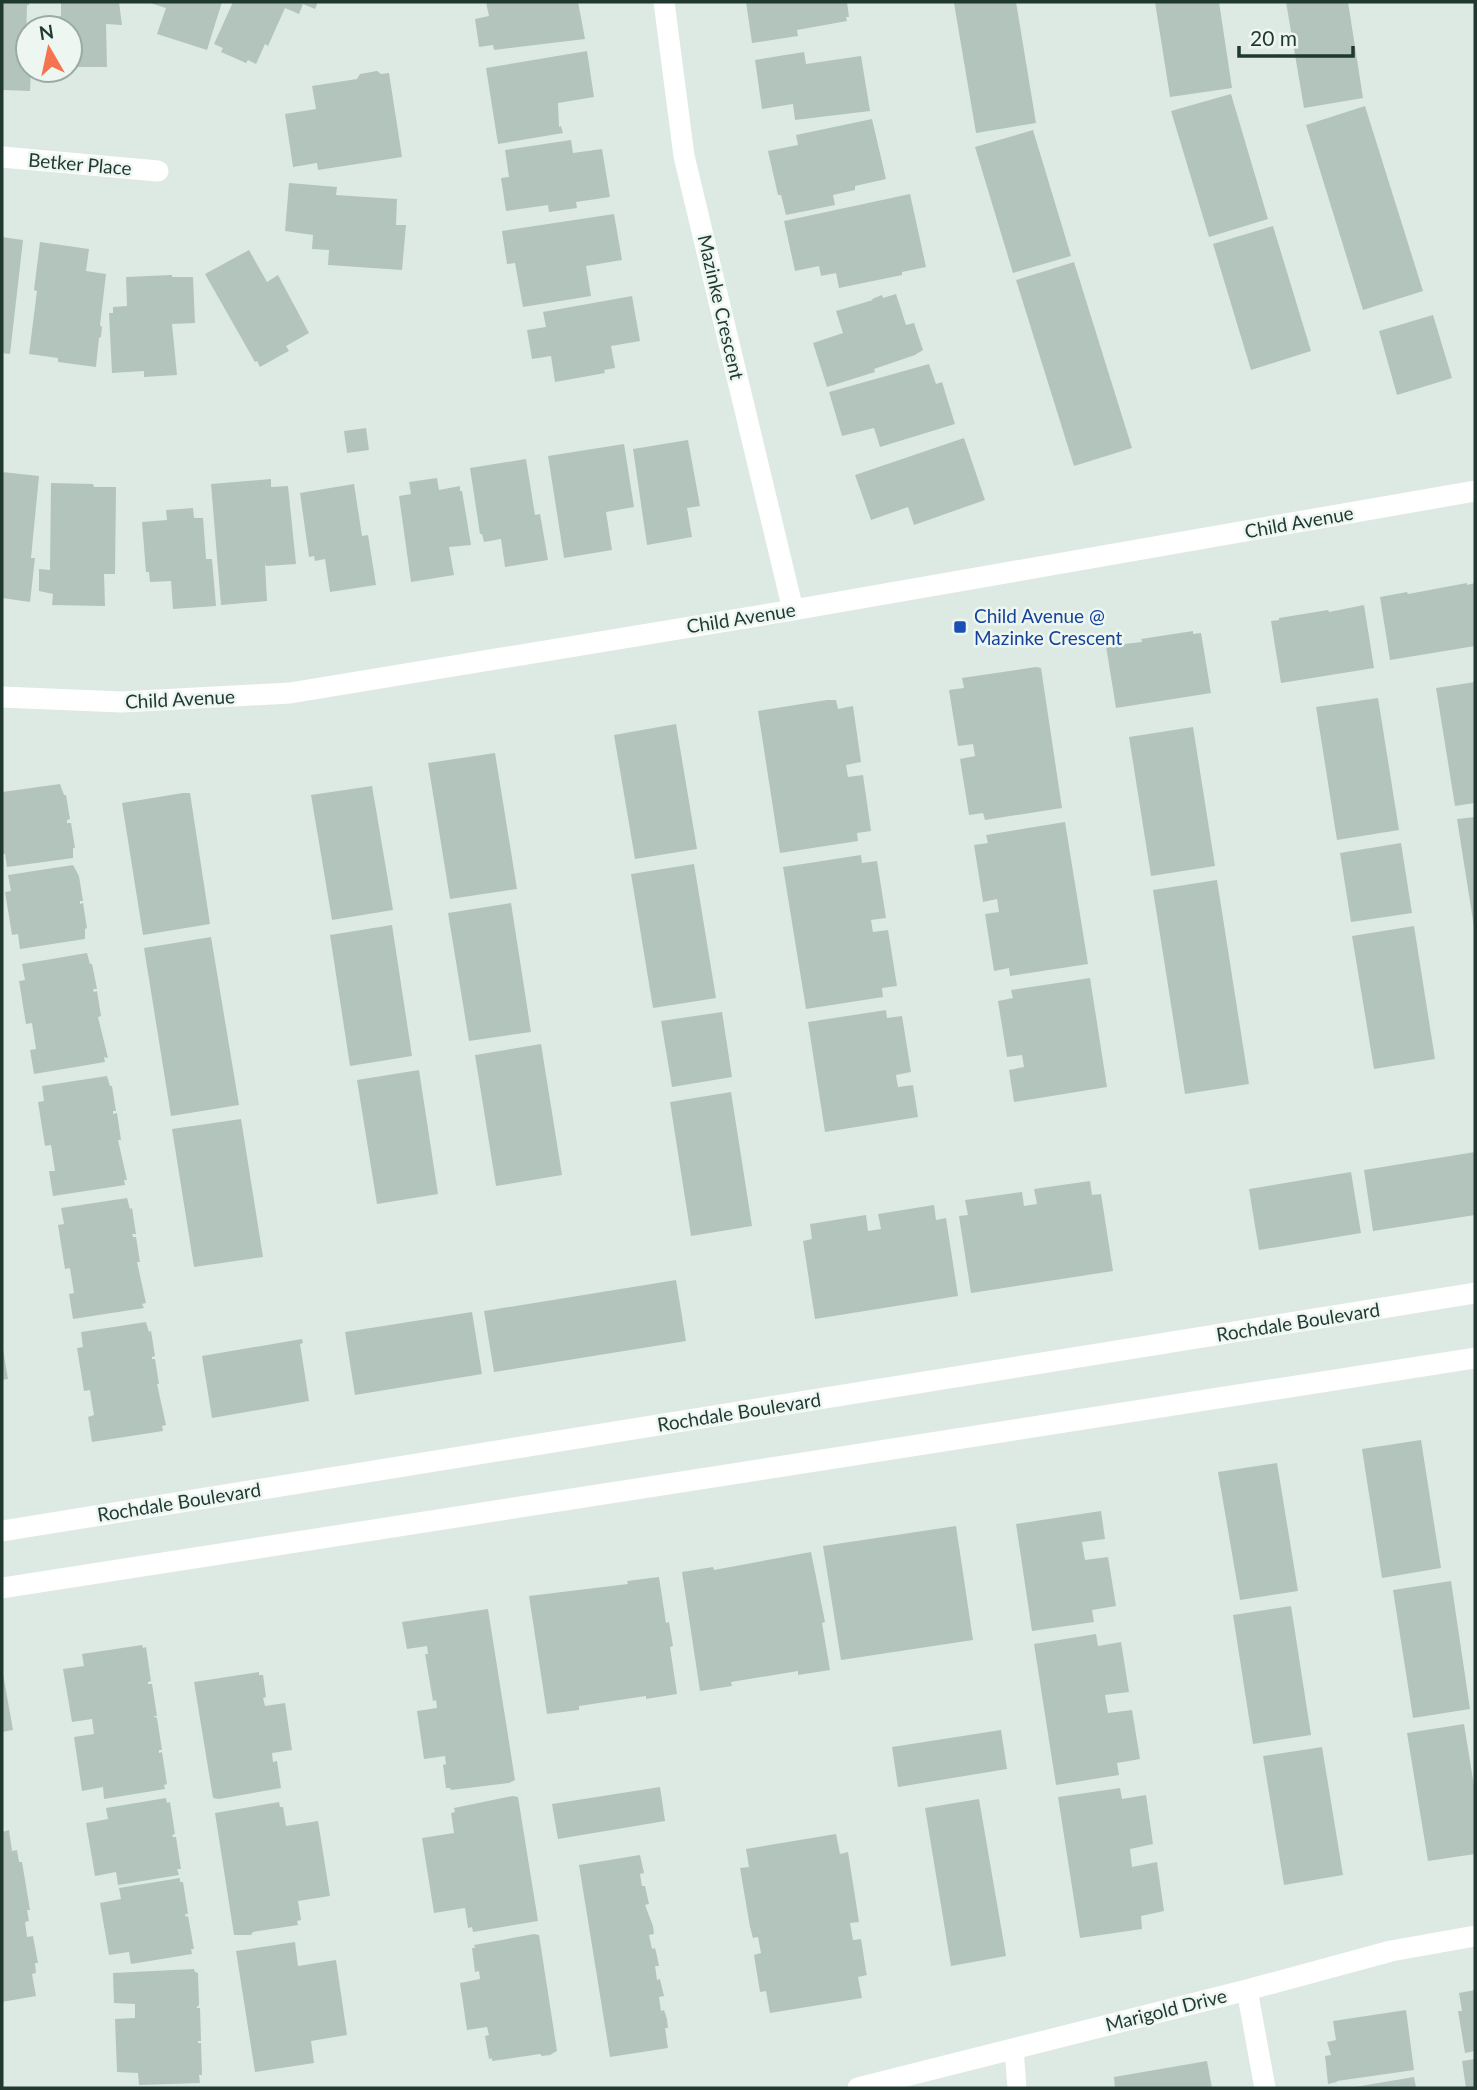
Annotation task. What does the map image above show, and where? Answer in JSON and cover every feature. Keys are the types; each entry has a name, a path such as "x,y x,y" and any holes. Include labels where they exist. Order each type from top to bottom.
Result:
{"street":[{"name":"Mazinke Crescent","path":"664,2 684,156 793,610"},
{"name":"Betker Place","path":"2,157 158,171"},
{"name":"Child Avenue","path":"2,697 122,702 290,693 793,610 1475,491"},
{"name":"Rochdale Boulevard","path":"2,1531 1475,1293"},
{"path":"2,1588 1475,1358"},
{"name":"Marigold Drive","path":"858,2088 1391,1951 1475,1936"},
{"path":"1247,1990 1265,2088"}],"lane":[{"path":"1014,2048 1017,2088"}],"building":[{"path":"2,2 29,2 27,14 14,14 14,84 30,84 30,91 2,90"},
{"path":"61,2 119,2 122,25 106,24 107,67 84,67 84,14 61,14"},
{"path":"147,2 222,2 207,50 157,34 166,8"},
{"path":"233,2 318,2 315,9 303,4 299,14 285,8 268,46 265,44 256,64 248,60 246,63 221,52 223,48 214,44"},
{"path":"486,2 578,2 585,39 494,50 493,45 479,47 475,19 489,16"},
{"path":"746,2 847,2 849,17 846,17 847,21 797,30 798,36 752,43"},
{"path":"1016,2 1036,123 976,133 954,3"},
{"path":"1155,2 1219,2 1232,88 1170,97"},
{"path":"1286,2 1348,2 1363,98 1304,108"},
{"path":"587,51 594,97 558,103 559,127 561,126 563,133 498,144 486,68"},
{"path":"804,52 806,64 861,56 870,111 795,120 793,104 762,109 755,60"},
{"path":"377,71 381,74 389,73 402,157 318,170 317,163 293,167 285,114 316,109 312,86 357,79 360,74"},
{"path":"1231,94 1268,219 1209,237 1171,111"},
{"path":"1365,106 1423,291 1363,310 1306,125"},
{"path":"872,119 886,179 855,186 855,190 833,195 835,205 786,215 781,195 778,195 768,151 798,145 796,135"},
{"path":"1033,130 1071,256 1013,273 975,147"},
{"path":"571,140 573,153 602,149 610,197 576,202 577,208 549,212 548,205 506,211 501,178 509,177 505,150"},
{"path":"289,183 337,187 336,195 397,199 396,225 406,225 402,270 328,265 329,250 312,249 313,235 285,231"},
{"path":"910,194 926,267 902,272 902,275 839,288 836,273 821,276 819,266 795,271 784,221"},
{"path":"614,214 622,260 586,266 591,296 523,307 515,263 507,264 502,231"},
{"path":"1273,226 1311,351 1251,370 1213,244"},
{"path":"2,237 23,240 10,354 2,353"},
{"path":"40,242 89,249 86,271 106,274 96,367 58,362 58,358 29,354"},
{"path":"249,250 267,282 278,275 309,333 286,346 289,351 260,367 205,274"},
{"path":"1074,262 1132,448 1074,466 1016,280"},
{"path":"126,277 193,277 195,323 172,324 177,375 144,377 144,371 112,373 109,313 113,313 113,307 127,306"},
{"path":"896,294 906,325 914,323 923,350 874,369 875,372 827,387 813,343 843,333 836,311 882,295 883,298"},
{"path":"632,296 640,341 611,346 615,368 604,370 605,373 555,382 551,356 532,359 527,330 546,327 543,312"},
{"path":"1433,315 1452,378 1397,395 1379,331"},
{"path":"929,364 936,384 942,382 955,424 880,447 874,428 842,436 829,392"},
{"path":"366,428 369,450 347,453 344,431"},
{"path":"964,438 985,500 914,525 908,507 871,520 855,475"},
{"path":"688,440 700,506 687,508 692,537 647,545 633,449"},
{"path":"624,444 634,507 606,512 612,550 564,558 548,456"},
{"path":"526,459 535,515 540,514 548,560 505,567 501,539 484,542 480,534 470,468"},
{"path":"2,472 39,476 31,558 35,558 30,602 2,598"},
{"path":"437,478 439,490 460,486 471,545 449,547 454,575 411,582 399,496 411,494 409,482"},
{"path":"271,479 271,487 288,486 296,564 266,566 265,563 267,601 221,605 211,484"},
{"path":"51,483 116,487 115,574 104,574 105,606 52,605 53,594 39,591 39,569 50,570"},
{"path":"354,484 362,536 368,535 376,585 330,592 325,559 315,561 314,556 309,557 300,493"},
{"path":"193,508 194,518 203,518 206,559 212,559 216,606 173,609 171,581 150,582 149,572 146,572 142,522 167,520 166,510"},
{"path":"1475,583 1475,646 1390,660 1380,597"},
{"path":"1364,605 1374,668 1281,683 1271,621"},
{"path":"1193,631 1193,634 1201,633 1211,693 1116,708 1106,646 1142,642 1141,639"},
{"path":"1041,668 1062,808 985,820 983,813 969,815 960,759 975,756 973,744 958,746 949,690 964,688 962,678"},
{"path":"1475,682 1475,803 1455,806 1436,688"},
{"path":"1378,698 1399,830 1337,840 1316,707"},
{"path":"836,700 838,709 853,706 861,762 846,765 848,777 863,775 871,831 857,833 858,841 780,853 758,711"},
{"path":"676,724 697,849 635,859 614,735"},
{"path":"1193,727 1215,866 1151,876 1129,737"},
{"path":"495,753 517,889 450,899 428,763"},
{"path":"60,784 66,795 70,819 67,823 71,823 75,848 73,858 7,867 5,854 2,854 2,792"},
{"path":"372,786 393,910 332,920 311,795"},
{"path":"190,793 210,924 143,935 122,803"},
{"path":"1475,817 1475,927 1474,927 1457,819"},
{"path":"1065,822 1088,964 1010,976 1009,968 994,971 985,914 999,912 997,899 983,902 974,845 988,843 986,835"},
{"path":"1401,843 1412,913 1351,922 1340,853"},
{"path":"861,855 862,863 877,861 886,918 871,920 873,932 888,930 897,986 882,988 883,997 806,1009 783,867"},
{"path":"694,864 716,998 653,1008 631,874"},
{"path":"73,865 79,876 83,901 80,901 80,904 83,903 87,928 85,939 20,949 18,934 12,935 5,892 11,891 8,875"},
{"path":"1217,880 1249,1084 1185,1094 1153,890"},
{"path":"511,903 531,1032 469,1041 448,913"},
{"path":"392,925 412,1056 350,1066 330,935"},
{"path":"1414,926 1435,1059 1374,1069 1352,936"},
{"path":"211,937 239,1105 171,1116 144,948"},
{"path":"87,953 97,989 93,989 94,992 97,991 101,1016 98,1017 108,1058 104,1057 105,1062 34,1074 30,1050 36,1049 32,1023 26,1024 19,981 25,980 22,964"},
{"path":"1090,978 1107,1087 1014,1102 1009,1070 1024,1067 1022,1055 1007,1057 998,1001 1013,998 1011,990"},
{"path":"886,1010 887,1018 902,1016 911,1072 896,1075 898,1087 913,1085 918,1117 825,1132 808,1022"},
{"path":"722,1012 732,1077 672,1087 661,1021"},
{"path":"541,1044 562,1175 496,1186 475,1055"},
{"path":"419,1070 438,1194 377,1204 357,1080"},
{"path":"107,1076 112,1086 116,1111 113,1111 113,1114 117,1113 121,1140 118,1140 127,1180 124,1180 125,1185 53,1196 49,1171 55,1171 51,1145 45,1146 38,1102 44,1101 42,1086"},
{"path":"731,1092 752,1226 691,1236 670,1102"},
{"path":"241,1119 263,1257 194,1267 172,1129"},
{"path":"1475,1152 1475,1215 1373,1231 1364,1170"},
{"path":"1351,1172 1361,1233 1259,1250 1249,1189"},
{"path":"1090,1181 1092,1195 1101,1194 1113,1271 971,1293 959,1216 968,1215 965,1200 1022,1192 1024,1206 1037,1204 1034,1189"},
{"path":"127,1198 130,1209 132,1208 136,1234 132,1234 136,1237 140,1262 137,1262 146,1303 142,1304 144,1308 73,1319 69,1294 74,1293 70,1268 65,1269 58,1225 64,1224 61,1208"},
{"path":"934,1205 936,1220 946,1218 958,1296 815,1319 803,1241 812,1239 810,1224 866,1215 868,1231 881,1229 878,1214"},
{"path":"676,1280 686,1341 494,1372 484,1311"},
{"path":"472,1312 482,1374 355,1395 345,1332"},
{"path":"146,1322 149,1332 151,1331 155,1356 152,1359 155,1359 157,1384 166,1425 162,1426 163,1431 92,1442 88,1417 94,1415 90,1390 84,1391 77,1348 83,1347 81,1332"},
{"path":"302,1339 303,1343 300,1344 309,1401 212,1418 202,1356"},
{"path":"2,1350 8,1379 2,1380"},
{"path":"1421,1440 1441,1568 1382,1578 1362,1449"},
{"path":"1277,1463 1298,1591 1240,1600 1218,1472"},
{"path":"1101,1511 1105,1539 1082,1542 1085,1560 1108,1557 1116,1606 1092,1610 1094,1622 1032,1631 1016,1524"},
{"path":"956,1526 973,1640 841,1660 823,1546"},
{"path":"811,1552 825,1622 822,1623 830,1670 798,1675 798,1671 731,1682 732,1686 700,1691 682,1572 713,1567 714,1570"},
{"path":"659,1577 666,1623 669,1622 673,1646 670,1647 677,1694 579,1706 579,1710 547,1714 529,1596 628,1584 627,1581"},
{"path":"1451,1581 1470,1709 1413,1718 1393,1590"},
{"path":"1291,1606 1311,1735 1253,1744 1233,1615"},
{"path":"488,1609 515,1780 451,1790 446,1788 443,1765 446,1764 445,1756 424,1759 417,1711 437,1708 436,1700 433,1701 425,1654 428,1654 427,1646 407,1649 402,1622"},
{"path":"1096,1634 1098,1646 1121,1642 1129,1692 1105,1695 1108,1713 1132,1710 1140,1759 1117,1763 1119,1775 1056,1785 1034,1644"},
{"path":"142,1645 143,1648 146,1647 151,1681 148,1684 152,1684 157,1716 153,1716 157,1718 162,1750 159,1750 159,1753 162,1752 167,1784 164,1785 165,1789 104,1799 103,1787 82,1791 74,1737 94,1734 92,1719 72,1722 63,1669 84,1666 82,1654"},
{"path":"2,1668 13,1730 2,1732"},
{"path":"259,1672 259,1675 263,1675 265,1706 285,1703 292,1750 272,1753 273,1762 277,1761 281,1788 213,1798 194,1682"},
{"path":"1464,1724 1475,1792 1475,1854 1428,1861 1407,1733"},
{"path":"1001,1730 1007,1769 898,1787 892,1747"},
{"path":"1322,1747 1343,1875 1284,1885 1263,1756"},
{"path":"660,1787 665,1821 558,1839 552,1804"},
{"path":"1120,1788 1122,1799 1146,1795 1153,1844 1130,1849 1132,1867 1157,1862 1164,1911 1141,1916 1142,1929 1080,1938 1058,1797"},
{"path":"518,1797 538,1921 473,1932 472,1927 468,1928 465,1908 434,1913 422,1838 454,1833 451,1813 455,1812 454,1808"},
{"path":"166,1798 167,1803 170,1802 175,1834 172,1835 176,1837 181,1869 177,1869 179,1875 118,1885 116,1872 95,1876 86,1823 108,1819 106,1808"},
{"path":"979,1799 1006,1956 951,1966 925,1808"},
{"path":"279,1802 280,1807 283,1807 286,1826 318,1821 330,1896 298,1901 301,1920 297,1921 298,1925 253,1932 251,1935 234,1935 215,1813"},
{"path":"9,1830 12,1851 17,1850 19,1862 22,1862 30,1910 27,1910 29,1921 25,1922 27,1937 33,1936 38,1963 35,1963 36,1973 32,1974 36,1996 2,2002 2,1832"},
{"path":"836,1834 840,1854 848,1852 859,1922 850,1923 853,1940 861,1939 867,1975 858,1977 862,1998 770,2013 766,1991 760,1992 754,1955 761,1953 758,1937 753,1938 750,1927 740,1868 749,1867 746,1849"},
{"path":"640,1855 644,1873 640,1874 642,1886 645,1886 649,1904 645,1905 654,1934 649,1935 659,1966 655,1966 657,1980 660,1979 664,1996 659,1997 661,2011 664,2010 667,2019 668,2028 665,2028 668,2048 610,2057 579,1865"},
{"path":"180,1878 180,1882 183,1882 188,1914 185,1914 188,1916 194,1949 191,1949 192,1954 131,1964 129,1952 109,1955 100,1903 121,1899 119,1888"},
{"path":"539,1935 557,2051 550,2055 492,2061 492,2058 489,2059 485,2036 489,2035 487,2027 467,2030 460,1983 480,1979 479,1971 475,1972 472,1948 475,1948 474,1945"},
{"path":"295,1942 298,1966 336,1960 347,2035 311,2041 314,2063 255,2072 236,1951"},
{"path":"194,1969 198,1973 199,2005 196,2008 200,2008 200,2083 139,2085 138,2073 117,2072 115,2019 135,2018 135,2004 114,2003 113,1973"},
{"path":"1475,1990 1475,2051 1465,2053 1458,2011 1462,2011 1459,1993"},
{"path":"1406,2010 1414,2070 1328,2084 1325,2056 1331,2055 1327,2042 1336,2040 1333,2021"},
{"path":"1475,2059 1475,2088 1466,2088 1462,2061"},
{"path":"1207,2061 1212,2088 1115,2088 1114,2077"},
{"path":"1414,2077 1416,2088 1355,2088 1355,2087"}],"place":[{"name":"Child Avenue @ Mazinke Crescent","path":"960,627"}]}
